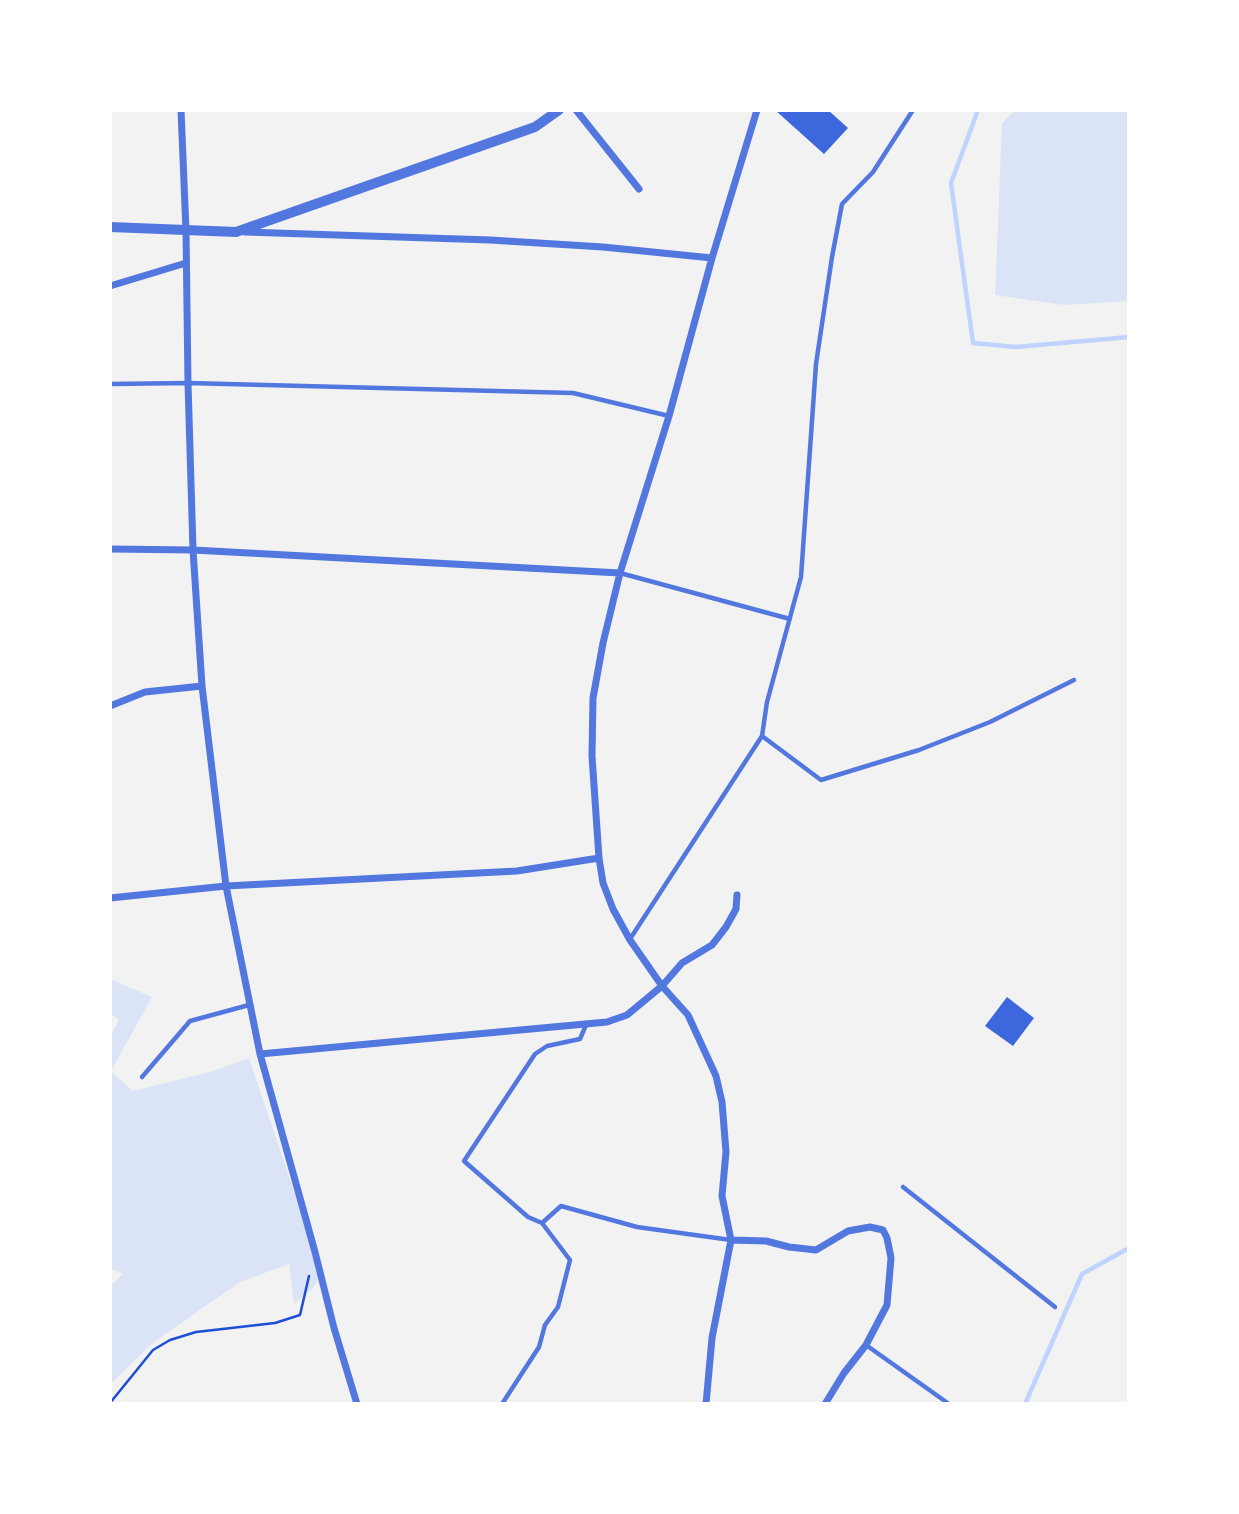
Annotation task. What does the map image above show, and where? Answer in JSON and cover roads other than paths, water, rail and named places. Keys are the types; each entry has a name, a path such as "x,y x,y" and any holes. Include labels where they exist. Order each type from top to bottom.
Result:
{"street":[{"path":"181,110 193,550 202,686 226,886 260,1054 357,1404"},
{"path":"236,232 535,127 559,110"},
{"path":"576,110 639,189"},
{"path":"706,1404 712,1338 732,1240 722,1196 726,1152 722,1102 716,1076 688,1014 662,986 630,940 603,883 592,756 593,698 620,573 669,416 712,258 757,110"},
{"path":"110,227 490,240 603,247 712,258"},
{"path":"110,286 186,263"},
{"path":"110,549 193,550 620,573"},
{"path":"110,706 145,692 202,686"},
{"path":"110,898 226,886 517,871 599,858"},
{"path":"260,1054 607,1022 627,1015 662,986 682,963 712,945 736,909 737,895"},
{"path":"732,1240 766,1241 816,1250 848,1231 870,1227 883,1230 891,1258 887,1305 866,1345 825,1404"}],"lane":[{"path":"630,940 762,736 767,702 802,577 816,364 842,205 873,172 913,110"},
{"path":"110,384 188,383 573,393 669,416"},
{"path":"620,573 790,619"},
{"path":"762,736 821,780 931,746 990,722 1074,680"},
{"path":"142,1077 190,1021 250,1005"},
{"path":"502,1404 539,1347 545,1325 558,1307 570,1260 542,1223 528,1217 464,1161 535,1054 547,1046 580,1039 586,1024"},
{"path":"903,1187 1055,1307"},
{"path":"542,1223 561,1206 637,1227 732,1240"},
{"path":"866,1345 948,1404"}],"waterway":[{"path":"978,110 951,183 973,343 1016,347 1129,337"},
{"path":"1025,1404 1082,1274 1129,1248"}]}
